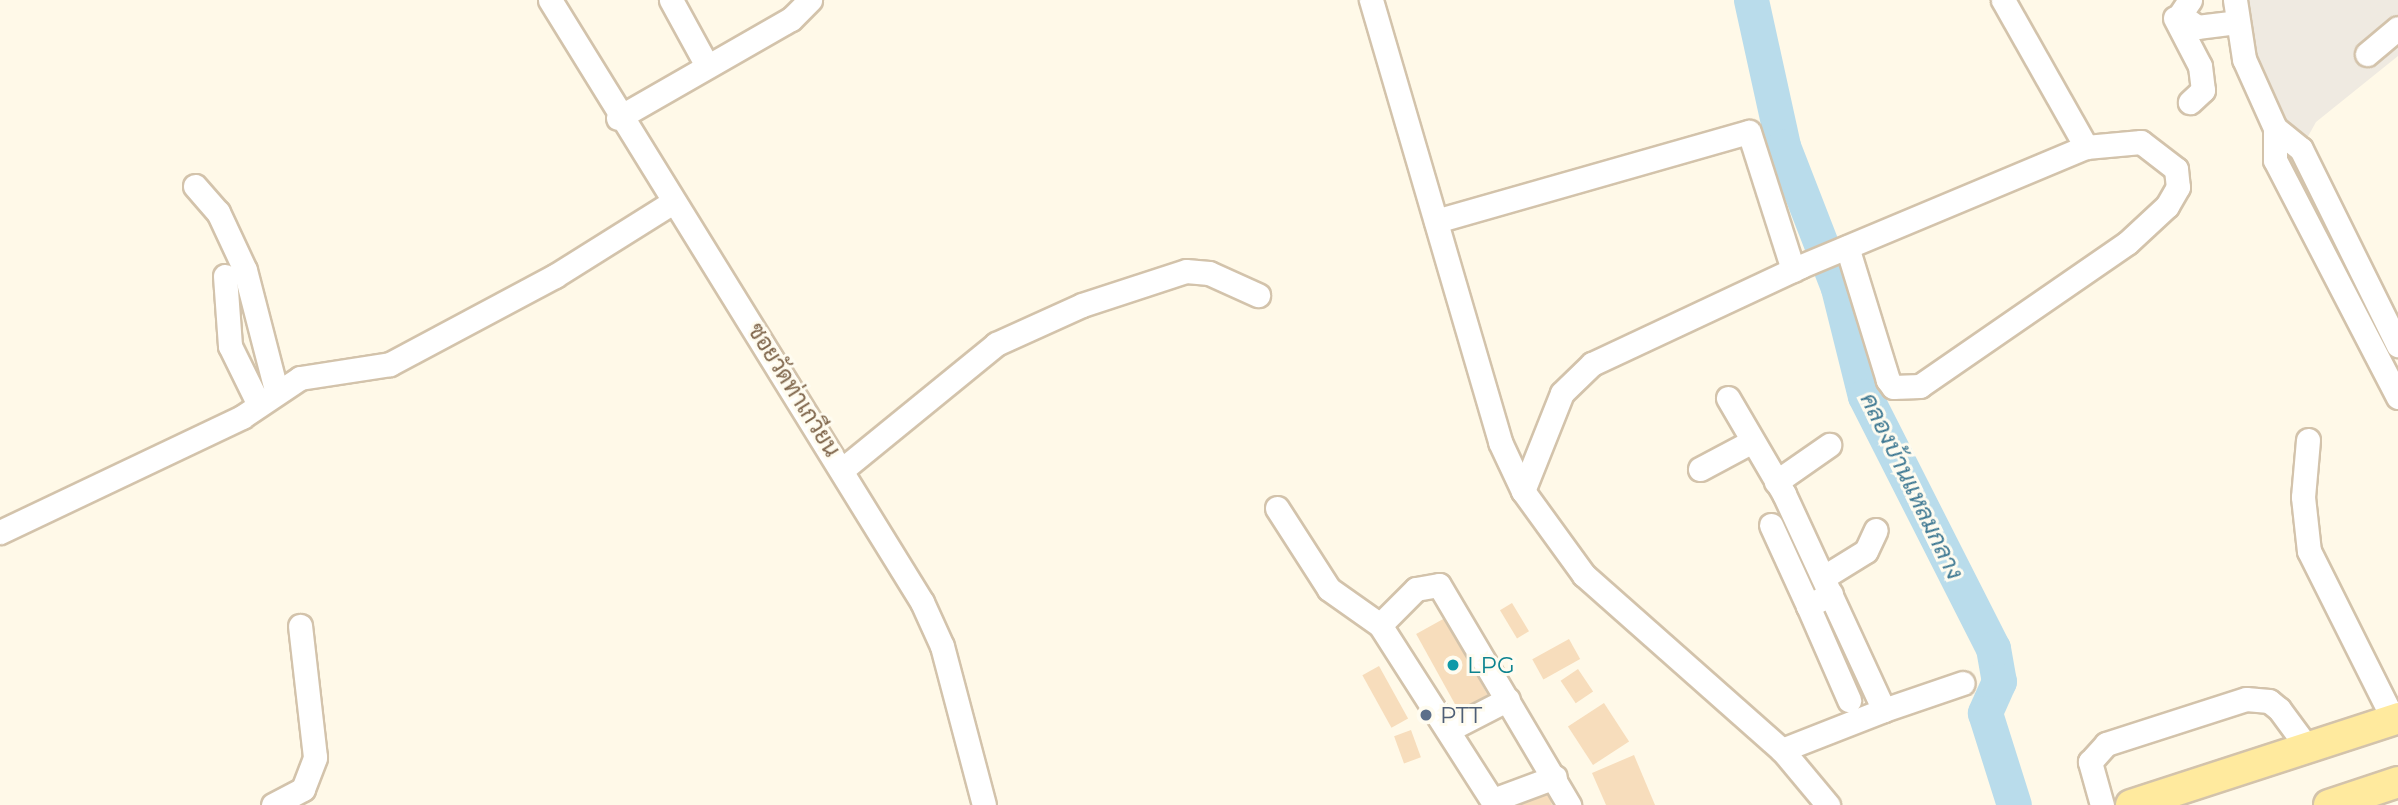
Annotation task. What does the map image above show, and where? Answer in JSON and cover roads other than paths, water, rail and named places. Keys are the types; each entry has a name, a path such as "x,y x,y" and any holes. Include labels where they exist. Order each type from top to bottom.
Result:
{"main road":[{"path":"2131,805 2395,718"},
{"path":"2340,803 2398,782"}],"street":[{"name":"ซอยวัดท่าเกวียน","path":"550,0 618,118 843,469 943,646 984,805"},
{"path":"671,0 706,64"},
{"path":"618,118 706,64 786,9 810,0"},
{"path":"1371,0 1500,442 1523,491 1584,575 1782,750 1828,805"},
{"path":"2003,0 2087,147"},
{"path":"2177,8 2197,27 2235,11 2275,128 2275,160 2358,329 2398,397"},
{"path":"2177,8 2200,66 2203,90 2190,102"},
{"path":"2367,54 2398,27"},
{"path":"2275,128 2301,149 2380,317 2398,345"},
{"path":"1436,222 1749,132 1796,268"},
{"path":"1523,491 1572,377 1796,268 2087,147 2141,142 2159,153 2176,169 2178,187 2167,206 2127,243 1920,386 1893,387 1888,380 1843,249"},
{"path":"195,186 218,212 245,270 267,397"},
{"path":"0,532 242,417 267,397 323,371 390,364 555,276 673,202"},
{"path":"843,469 996,344 1082,305 1186,271 1209,273 1258,295"},
{"path":"225,276 230,346 267,397"},
{"path":"2358,329 2380,317"},
{"path":"1728,398 1749,443 1776,482 1884,710"},
{"path":"2308,440 2303,497 2309,551 2395,718"},
{"path":"1700,469 1749,443"},
{"path":"1776,482 1829,445"},
{"path":"1277,508 1329,589 1380,625 1450,729 1494,802 1555,777"},
{"path":"1771,525 1849,700"},
{"path":"1808,606 1866,551 1876,530"},
{"path":"1380,625 1416,589 1439,585 1555,777 1569,805"},
{"path":"273,805 303,789 315,757 300,626"},
{"path":"1782,750 1884,710 1963,684"},
{"path":"1450,729 1508,699"},
{"path":"2102,805 2090,762 2106,744 2246,699 2269,701 2307,747"}],"waterway":[{"name":"คลองบ้านแหลมกลาง","path":"1751,0 1783,146 1838,288 1865,396 1993,648 1999,681 1985,713 2014,805"}],"place":[{"name":"LPG","path":"1453,665"},
{"name":"PTT","path":"1426,715"}]}
